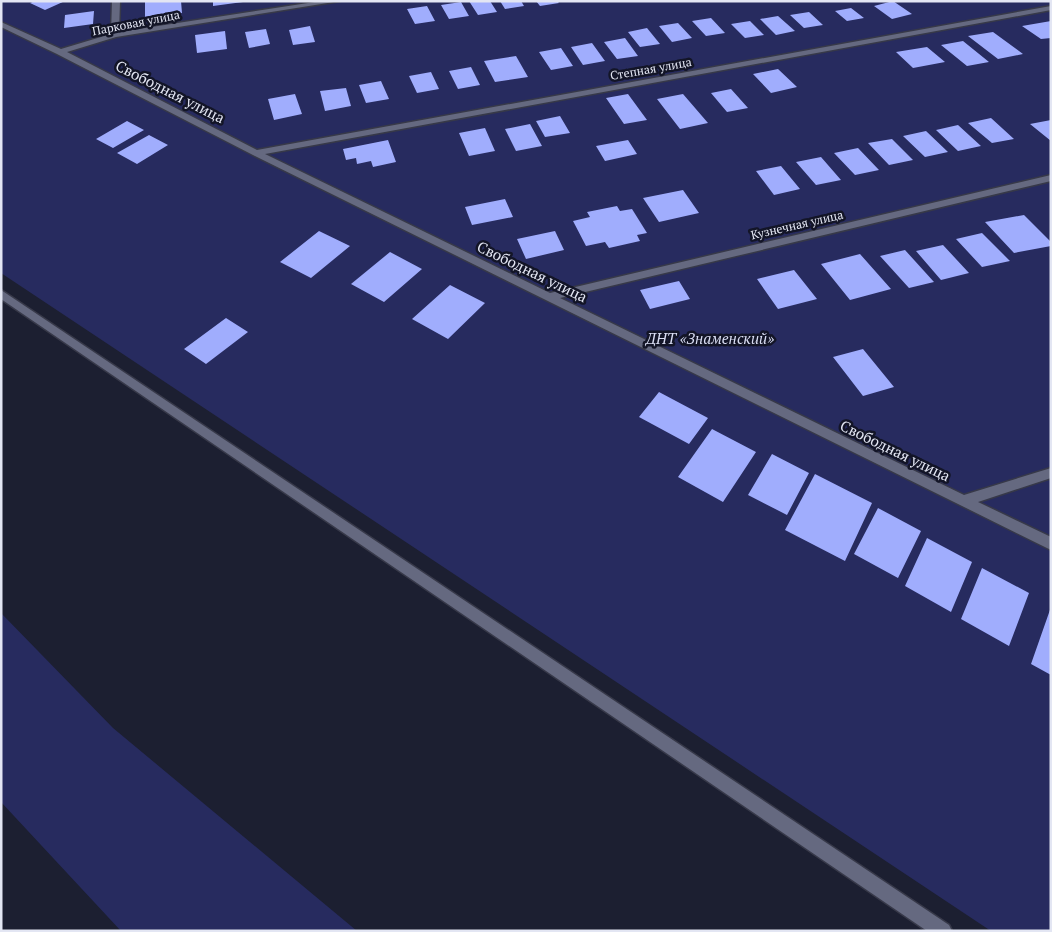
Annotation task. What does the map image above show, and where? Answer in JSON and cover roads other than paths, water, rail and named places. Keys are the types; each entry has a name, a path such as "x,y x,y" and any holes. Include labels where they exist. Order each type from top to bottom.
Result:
{"street":[{"path":"116,1 116,36"},
{"name":"Парковая улица","path":"60,52 116,36 332,2"},
{"name":"Степная улица","path":"256,153 1051,8"},
{"name":"Свободная улица","path":"1,24 60,52 256,153 1051,544"},
{"name":"Кузнечная улица","path":"548,297 1051,178"},
{"path":"1,294 943,931"},
{"path":"962,501 1051,473"}],"park label":[{"name":"ДНТ «Знаменский»","path":"710,339"}]}
